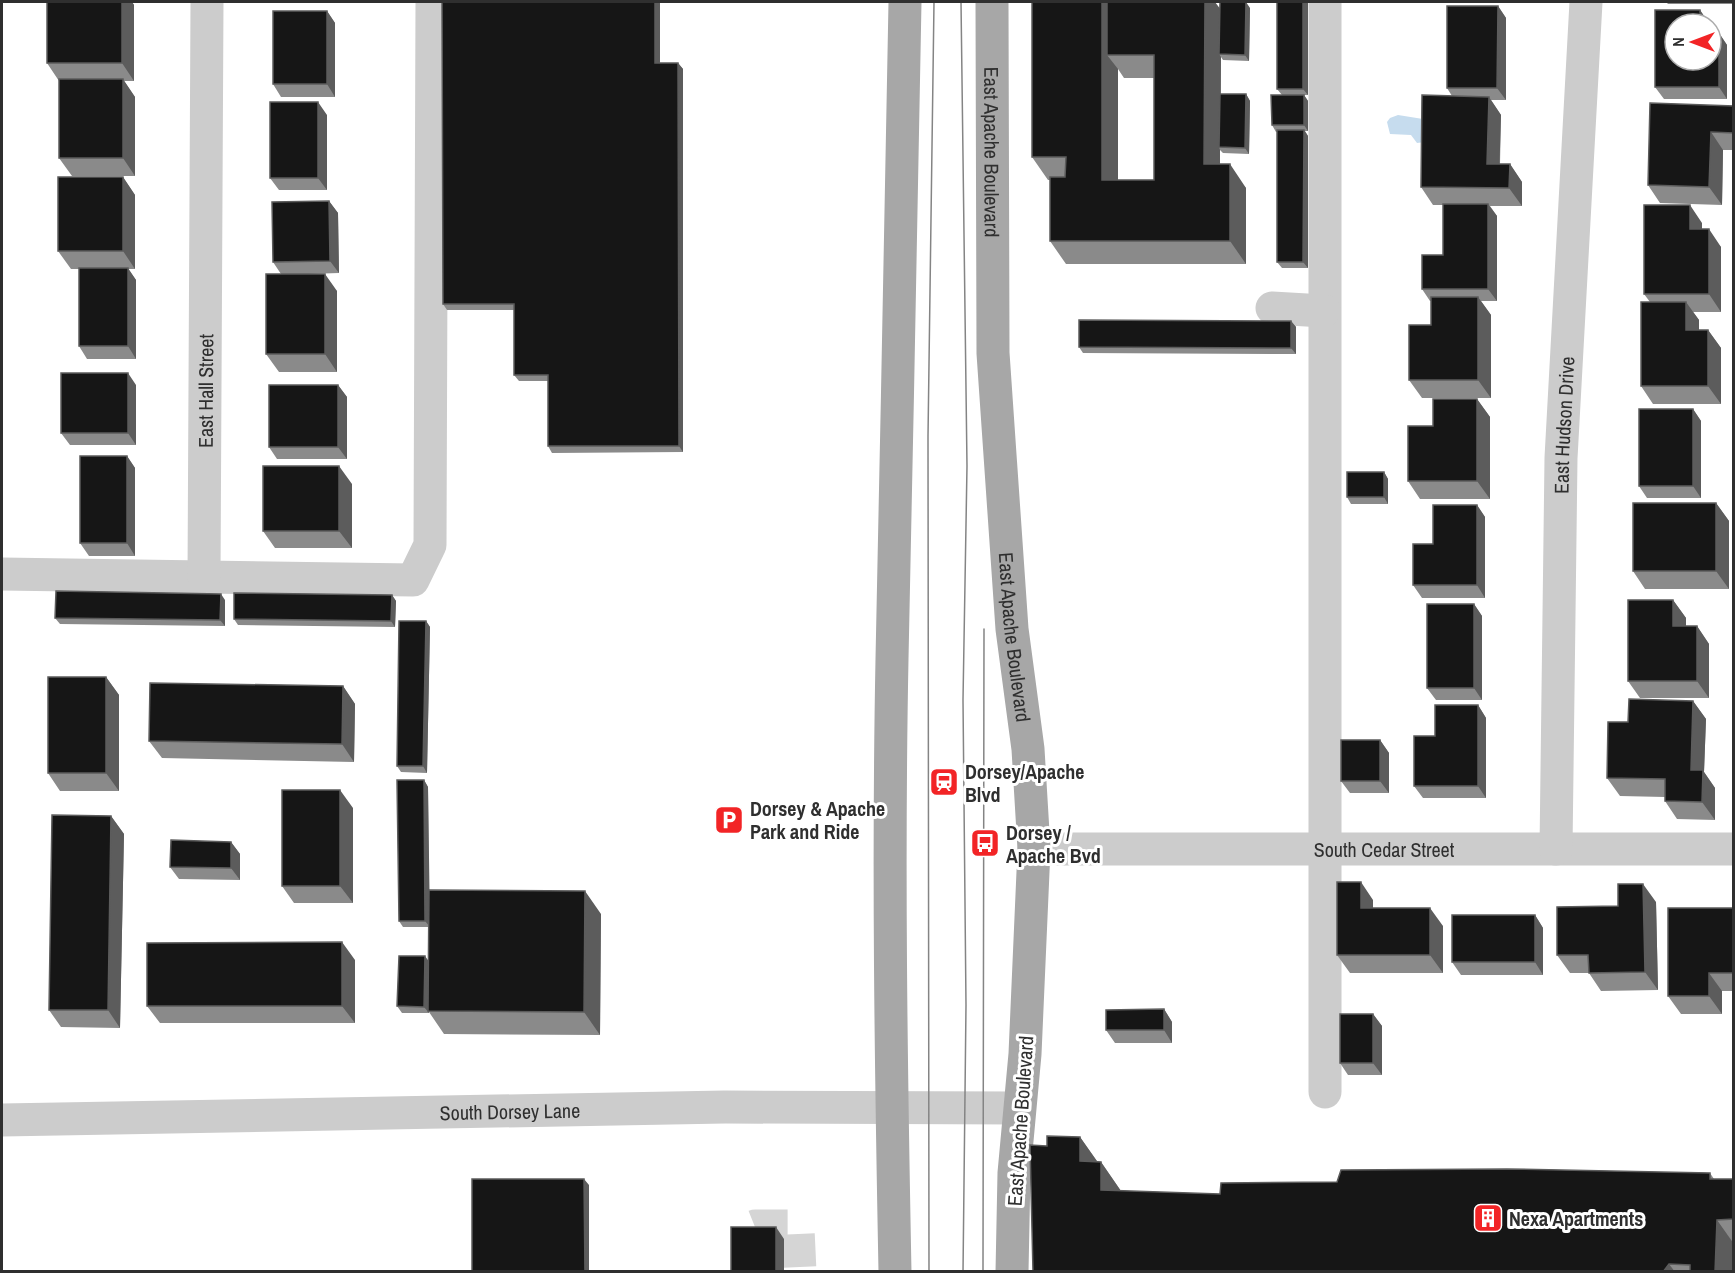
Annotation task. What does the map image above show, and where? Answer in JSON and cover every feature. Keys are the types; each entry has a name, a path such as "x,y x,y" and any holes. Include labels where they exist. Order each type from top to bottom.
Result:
{"main road":[{"path":"895,1272 892,1107 892,661 902,286 905,2"},
{"name":"East Apache Boulevard","path":"992,2 993,353 1012,628 1028,748 1034,849 1027,1032 1018,1108 1012,1272"}],"street":[{"name":"East Hall Street","path":"204,577 207,2"},
{"path":"2,574 413,580 430,545 432,2"},
{"path":"1325,2 1325,1092"},
{"name":"East Hudson Drive","path":"1556,849 1561,458 1586,2"},
{"path":"1272,308 1324,311"},
{"name":"South Cedar Street","path":"1034,849 1734,849"},
{"name":"South Dorsey Lane","path":"2,1120 725,1107 1018,1108"}],"water":[{"path":"1398,115 1423,119 1425,142 1417,143 1411,135 1390,134 1387,122"}],"building":[{"path":"47,2 122,2 122,63 47,63"},
{"path":"442,2 655,2 655,63 678,63 679,446 548,446 548,375 514,375 514,304 443,304"},
{"path":"1032,2 1102,2 1102,180 1154,180 1154,55 1107,55 1107,2 1205,2 1204,164 1230,164 1230,241 1050,241 1050,177 1065,177 1066,157 1032,157"},
{"path":"1220,2 1246,2 1245,55 1219,54"},
{"path":"1277,2 1303,2 1303,89 1277,89"},
{"path":"1447,6 1498,6 1497,88 1447,88"},
{"path":"1655,10 1700,10 1700,12 1663,12 1663,72 1719,72 1719,87 1655,87"},
{"path":"273,11 327,11 327,84 273,84"},
{"path":"59,79 123,79 123,158 59,158"},
{"path":"1220,94 1246,94 1245,148 1219,147"},
{"path":"1271,95 1304,95 1304,125 1272,125"},
{"path":"1422,95 1489,97 1487,164 1510,164 1509,188 1421,187"},
{"path":"270,102 318,102 318,178 270,178"},
{"path":"1650,103 1734,106 1734,133 1711,132 1709,187 1648,185"},
{"path":"1277,130 1304,130 1303,262 1277,262"},
{"path":"58,177 123,177 123,251 58,251"},
{"path":"329,201 330,261 273,262 272,202"},
{"path":"1443,204 1488,204 1488,289 1422,289 1422,255 1443,255"},
{"path":"1644,205 1690,205 1690,229 1709,229 1709,294 1644,294"},
{"path":"79,268 128,268 128,346 79,346"},
{"path":"266,274 325,274 325,354 266,354"},
{"path":"1431,297 1478,297 1478,380 1409,380 1409,325 1431,325"},
{"path":"1641,302 1686,302 1686,330 1708,330 1708,386 1641,386"},
{"path":"1079,320 1291,321 1291,348 1079,347"},
{"path":"61,373 128,373 128,433 61,433"},
{"path":"269,385 338,385 338,447 269,447"},
{"path":"1433,399 1477,399 1477,481 1408,481 1408,426 1433,426"},
{"path":"1639,409 1693,409 1693,486 1639,486"},
{"path":"80,456 127,456 127,543 80,543"},
{"path":"263,466 339,466 339,531 263,531"},
{"path":"1347,472 1384,472 1384,497 1347,497"},
{"path":"1633,503 1716,503 1716,571 1633,571"},
{"path":"1433,505 1477,505 1477,585 1413,585 1413,544 1433,544"},
{"path":"56,591 221,594 220,620 55,618"},
{"path":"234,593 392,595 391,621 234,619"},
{"path":"1628,600 1673,600 1673,626 1697,626 1697,681 1628,681"},
{"path":"1427,604 1474,604 1474,688 1427,688"},
{"path":"399,621 426,621 423,766 397,766"},
{"path":"48,677 106,677 106,773 48,773"},
{"path":"150,683 343,686 342,744 149,741"},
{"path":"1629,699 1693,701 1691,770 1703,770 1702,802 1665,801 1665,779 1607,778 1608,722 1628,722"},
{"path":"1435,705 1478,705 1478,786 1414,786 1414,736 1435,736"},
{"path":"1341,740 1380,740 1380,781 1341,781"},
{"path":"397,780 424,780 425,921 399,921"},
{"path":"282,790 340,790 340,886 282,886"},
{"path":"52,815 111,816 108,1010 49,1010"},
{"path":"171,840 231,842 231,868 170,867"},
{"path":"1337,882 1361,882 1361,908 1430,908 1430,955 1337,955"},
{"path":"1618,884 1643,884 1645,972 1589,973 1588,955 1557,955 1557,907 1618,906"},
{"path":"429,890 585,891 584,1012 428,1011"},
{"path":"1668,908 1734,908 1734,973 1709,973 1709,996 1668,996"},
{"path":"1452,915 1535,915 1535,962 1452,962"},
{"path":"342,942 342,1006 147,1006 147,943"},
{"path":"399,956 425,956 424,1007 397,1006"},
{"path":"1164,1009 1164,1030 1106,1030 1106,1010"},
{"path":"1340,1014 1373,1014 1373,1063 1340,1063"},
{"name":"Nexa Apartments","path":"1047,1136 1080,1137 1080,1161 1101,1162 1101,1190 1220,1194 1221,1183 1337,1182 1341,1170 1507,1169 1710,1173 1710,1179 1734,1179 1734,1219 1717,1220 1715,1272 1690,1272 1690,1265 1669,1264 1663,1272 1033,1272 1030,1145 1047,1146"},
{"path":"472,1179 584,1179 585,1272 472,1272"},
{"path":"731,1227 776,1227 776,1272 731,1272"}],"tunnel":[{"path":"751,1272 750,1228 755,1226 791,1226 798,1229 800,1272"}],"tram line":[{"path":"929,1272 928,436 934,2"},
{"path":"961,2 967,466 963,700 966,1005 963,1272"},
{"path":"983,1272 984,629"}],"place":[{"name":"Dorsey/Apache Blvd","path":"944,782"},
{"name":"Dorsey & Apache Park and Ride","path":"729,820"},
{"name":"Dorsey / Apache Bvd","path":"985,843"},
{"name":"Nexa Apartments","path":"1488,1218"}]}
